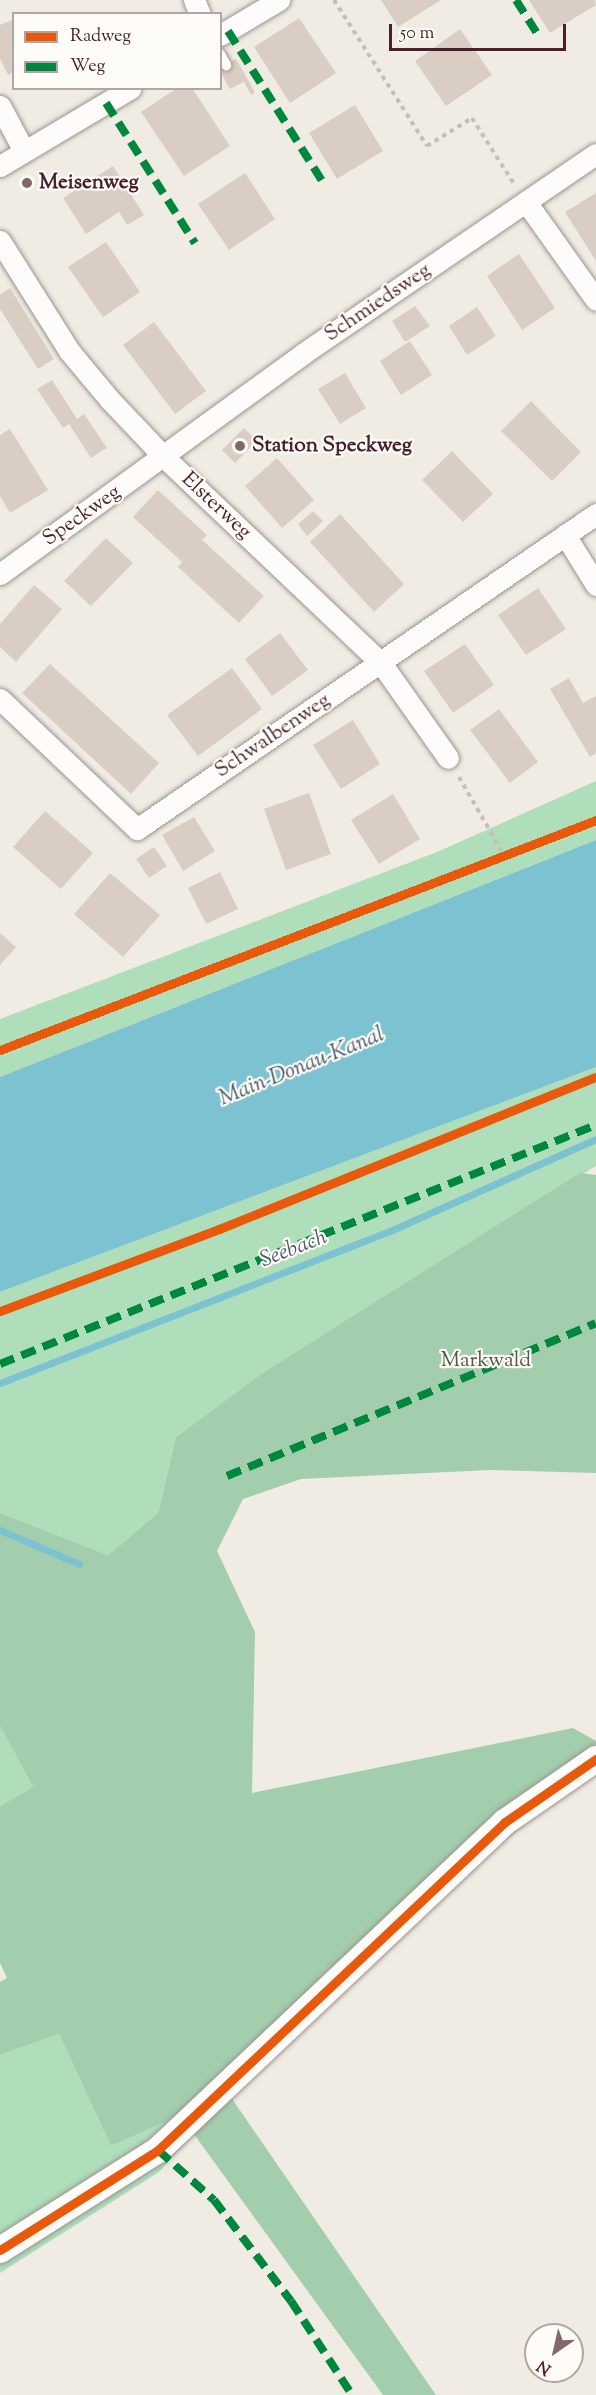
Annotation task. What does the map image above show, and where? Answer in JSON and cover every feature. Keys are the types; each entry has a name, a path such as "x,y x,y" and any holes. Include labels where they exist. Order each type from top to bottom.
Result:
{"street":[{"path":"222,34 279,0"},
{"path":"0,166 128,90"},
{"path":"0,106 24,151"},
{"name":"Schmiedsweg","path":"165,458 304,353 596,154"},
{"path":"526,202 596,300"},
{"name":"Elsterweg","path":"0,241 70,352 165,458 381,663 448,758"},
{"name":"Speckweg","path":"0,574 165,458"},
{"name":"Schwalbenweg","path":"0,699 137,829 596,514"},
{"path":"565,535 596,585"},
{"path":"0,2250 158,2150 505,1822 596,1759"}],"lane":[{"path":"222,58 226,65"}],"path":[{"path":"334,0 427,146 472,118 526,202"},
{"path":"448,758 505,857"}],"green space":[{"path":"596,781 596,840 0,1077 0,1019 437,852"},
{"path":"596,1067 596,1166 261,1374 176,1437 158,1513 108,1555 0,1513 0,1292"},
{"name":"Markwald","path":"580,1173 596,1175 596,1473 490,1470 301,1479 243,1499 217,1551 255,1632 252,1793 573,1728 596,1741 596,1770 483,1857 228,2093 436,2395 383,2395 180,2115 111,2146 59,2034 0,2055 0,1982 7,1978 0,1963 0,1806 33,1787 0,1726 0,1513 108,1555 158,1513 176,1437 261,1374"},
{"path":"0,1726 33,1787 0,1806"},
{"path":"59,2034 111,2146 180,2115 194,2134 159,2172 0,2273 0,2055"}],"water":[{"name":"Main-Donau-Kanal","path":"596,840 596,1067 0,1292 0,1077"}],"building":[{"path":"381,0 441,0 398,27"},
{"path":"529,0 595,0 596,5 550,33"},
{"path":"299,18 336,73 290,103 254,47"},
{"path":"12,20 12,73 8,75 0,59 0,25"},
{"path":"460,29 492,75 446,106 415,61"},
{"path":"236,59 255,92 251,95 244,82 230,89 222,75 222,67"},
{"path":"174,90 193,90 230,146 184,176 141,112"},
{"path":"355,105 383,151 337,179 309,133"},
{"path":"113,166 144,215 127,225 119,212 86,234 63,198"},
{"path":"245,173 275,219 229,250 198,204"},
{"path":"596,193 596,261 565,212"},
{"path":"106,242 140,292 103,317 68,267"},
{"path":"519,254 555,308 522,330 487,276"},
{"path":"10,288 54,359 38,369 0,309 0,295"},
{"path":"415,306 430,326 405,342 392,321"},
{"path":"477,307 496,336 467,355 449,326"},
{"path":"154,322 206,391 175,414 123,345"},
{"path":"410,341 432,375 401,395 380,361"},
{"path":"345,373 366,408 340,424 318,389"},
{"path":"52,380 77,419 84,414 107,448 91,458 69,424 63,428 37,389"},
{"path":"531,401 581,452 552,481 501,431"},
{"name":"Station Speckweg","path":"244,428 257,441 235,463 222,450"},
{"path":"10,429 48,490 10,513 0,496 0,435"},
{"path":"452,451 493,494 463,522 422,480"},
{"path":"277,458 314,500 282,528 245,486"},
{"path":"158,490 207,535 202,540 264,596 239,623 178,567 182,562 133,517"},
{"path":"313,511 323,521 307,536 298,524"},
{"path":"340,514 404,584 374,612 310,542"},
{"path":"106,538 133,563 91,606 64,581"},
{"path":"34,585 62,609 16,662 0,647 0,624"},
{"path":"538,588 566,629 526,655 498,615"},
{"path":"280,633 308,670 272,696 245,659"},
{"path":"465,644 494,685 453,713 424,671"},
{"path":"50,664 159,763 131,794 22,693"},
{"path":"232,668 262,709 198,756 167,715"},
{"path":"569,678 583,703 596,696 596,753 590,757 550,689"},
{"path":"499,709 538,762 510,783 470,730"},
{"path":"353,720 380,764 341,789 313,745"},
{"path":"309,793 331,854 286,870 264,809"},
{"path":"393,794 420,839 379,864 351,820"},
{"path":"45,811 93,853 61,889 13,847"},
{"path":"194,817 215,851 183,871 162,835"},
{"path":"154,847 167,866 149,878 136,859"},
{"path":"220,872 238,909 206,924 188,888"},
{"path":"110,873 160,915 123,957 74,914"},
{"path":"0,933 16,947 0,965"}],"waterway":[{"name":"Seebach","path":"0,1383 390,1231 596,1139"},
{"path":"0,1530 79,1564"}],"marked path":[{"path":"516,0 540,38"},
{"path":"228,31 322,181"},
{"path":"106,103 195,243"},
{"path":"0,1364 596,1125"},
{"path":"227,1476 596,1323"},
{"path":"158,2150 214,2200 291,2301 352,2395"}],"cycle path":[{"path":"0,1050 596,820"},
{"path":"0,1311 219,1229 596,1077"},
{"path":"0,2250 158,2150 505,1822 596,1759"}],"place":[{"name":"Meisenweg","path":"27,183"},
{"name":"Station Speckweg","path":"240,446"}]}
